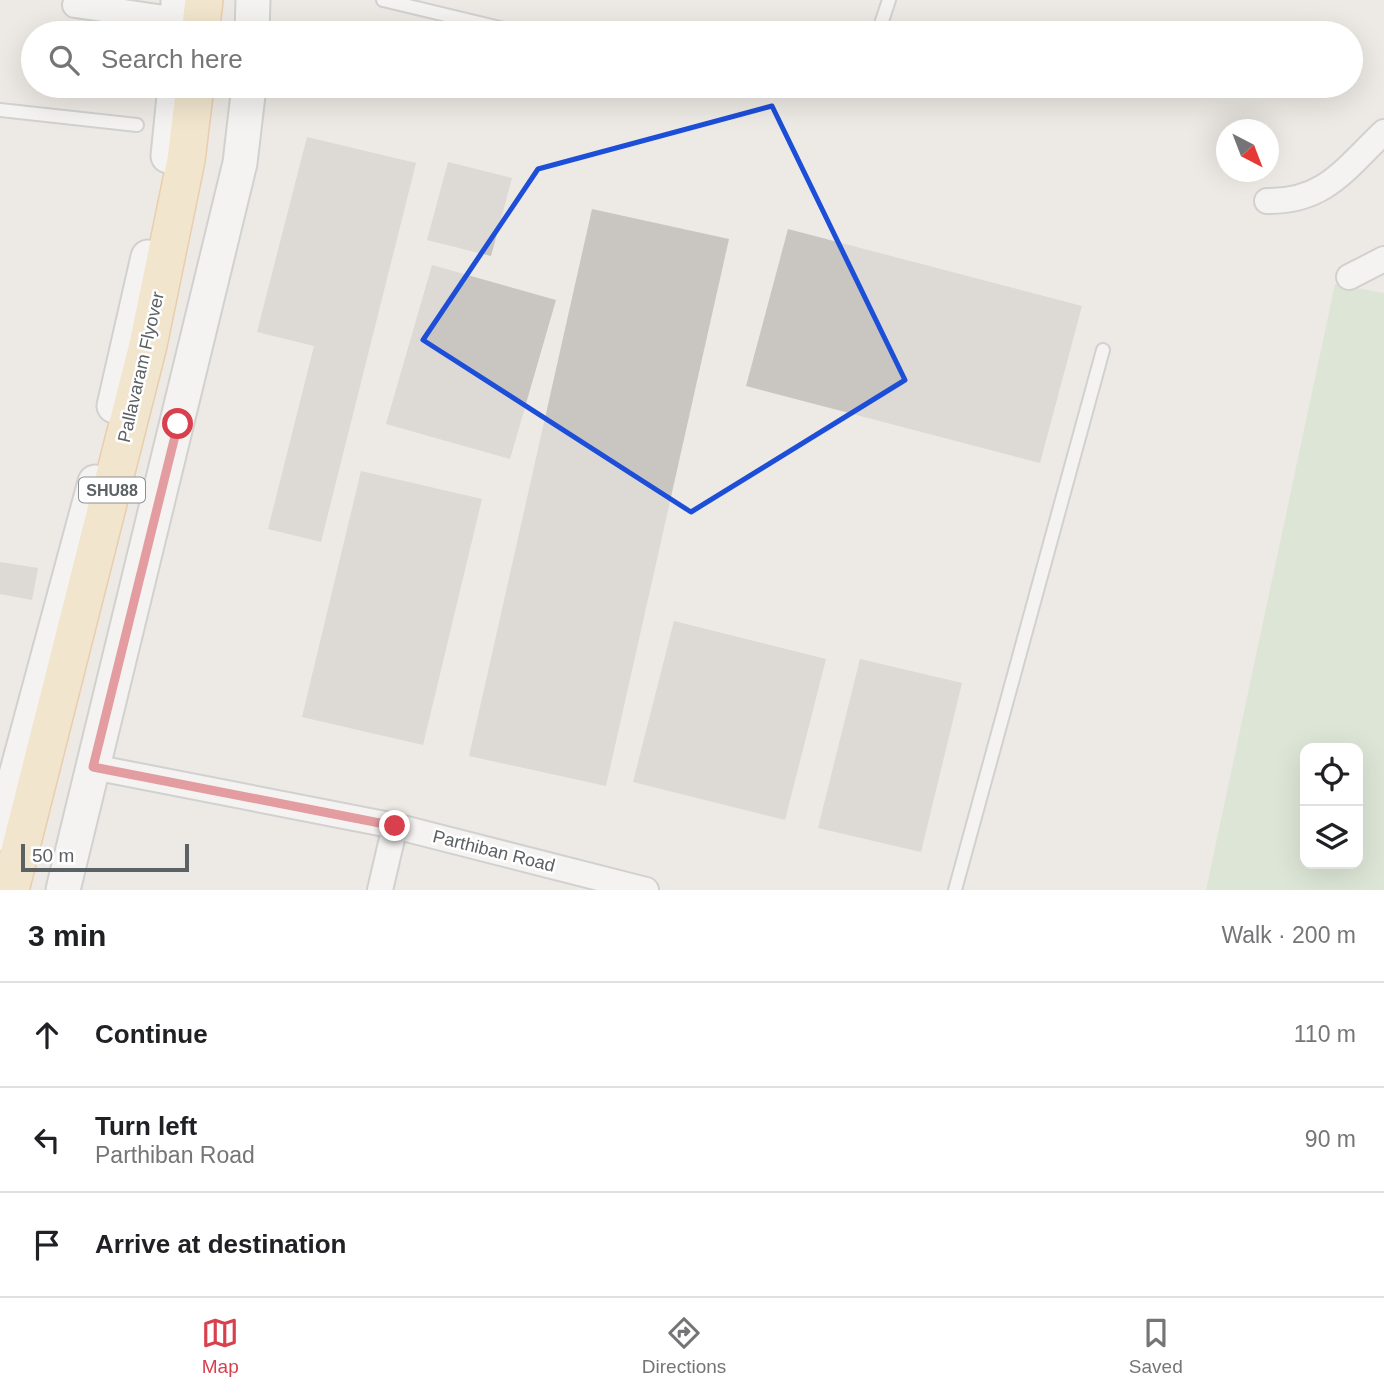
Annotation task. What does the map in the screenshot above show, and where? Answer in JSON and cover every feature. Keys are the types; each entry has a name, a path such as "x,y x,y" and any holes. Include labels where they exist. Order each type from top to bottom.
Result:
{"main road":[{"path":"220,21 221,0"},
{"name":"Pallavaram Flyover","path":"10,890 148,345 186,160 194,98"},
{"name":"Pallavaram Flyover","path":"33,890 197,214 214,98"}],"street":[{"path":"252,21 253,0"},
{"path":"75,5 188,17"},
{"path":"0,834 10,751 88,511 127,353 163,188 174,98"},
{"path":"63,890 240,163 248,98"},
{"path":"1267,201 1286,202 1316,194 1384,132"},
{"path":"1349,277 1384,259"},
{"name":"Parthiban Road","path":"93,767 395,826 646,890"},
{"path":"380,890 395,826"}],"lane":[{"path":"383,0 471,21"},
{"path":"882,21 889,0"},
{"path":"0,110 137,125"},
{"path":"956,890 1103,350"}],"highlighted area":[{"path":"772,106 905,380 691,512 423,340 538,169"}],"green space":[{"path":"1335,284 1384,293 1384,890 1206,890"}],"building":[{"path":"307,137 416,163 321,542 268,529 314,346 257,332"},
{"path":"448,162 512,178 491,256 427,240"},
{"path":"592,209 729,239 606,786 469,756"},
{"path":"788,229 1082,306 1040,463 746,386"},
{"path":"432,265 556,300 510,459 386,424"},
{"path":"361,471 482,499 423,745 302,717"},
{"path":"0,562 38,568 32,600 0,594"},
{"path":"674,621 826,659 785,820 633,782"},
{"path":"860,659 962,683 921,852 818,828"}],"route":[{"path":"178,424 93,767 395,826"}]}
